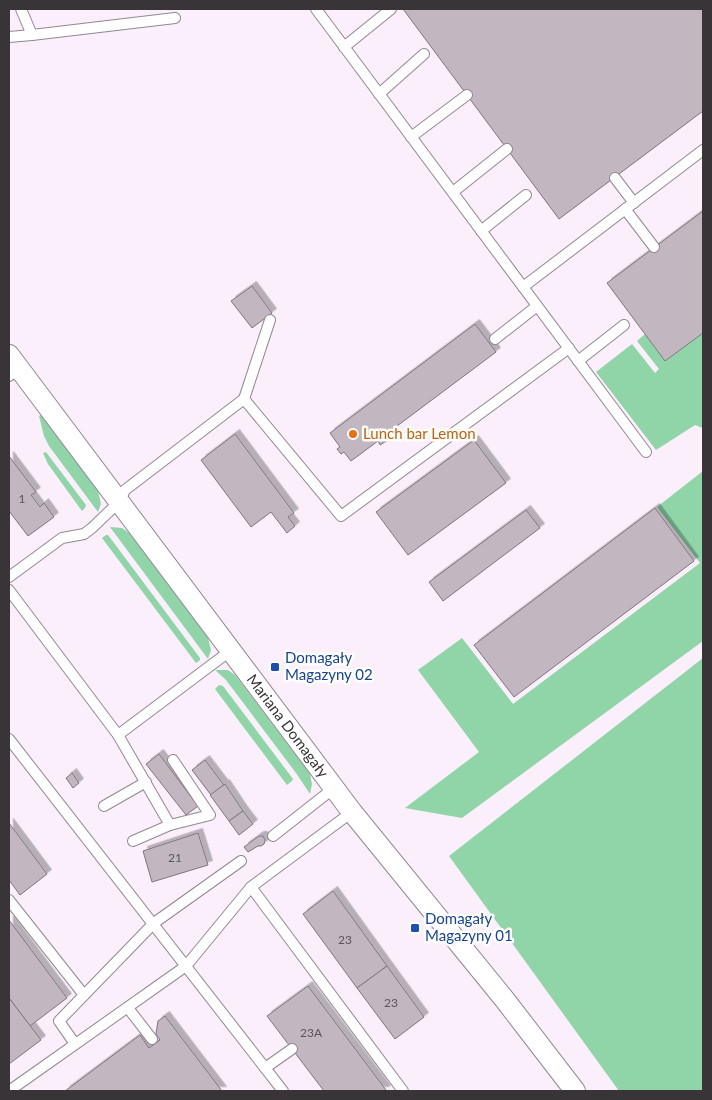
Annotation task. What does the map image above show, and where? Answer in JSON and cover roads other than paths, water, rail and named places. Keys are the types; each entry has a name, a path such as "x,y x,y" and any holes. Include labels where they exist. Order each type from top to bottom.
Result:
{"street":[{"name":"Mariana Domagały","path":"12,367 119,502 352,812 506,1000 575,1091"}],"lane":[{"path":"21,9 32,35"},
{"path":"316,9 646,452"},
{"path":"344,47 390,9"},
{"path":"9,37 175,18"},
{"path":"379,94 424,54"},
{"path":"411,137 467,94"},
{"path":"453,192 507,149"},
{"path":"523,286 703,150"},
{"path":"615,178 634,203"},
{"path":"481,230 526,195"},
{"path":"625,209 654,247"},
{"path":"495,339 537,306"},
{"path":"9,577 62,538 84,534 101,521 119,502 125,490 244,399 270,320"},
{"path":"578,360 624,325"},
{"path":"244,399 341,516 569,348"},
{"path":"9,590 118,735 170,825"},
{"path":"118,735 230,650"},
{"path":"9,739 283,1091"},
{"path":"133,841 170,825 210,815 173,760"},
{"path":"104,806 146,782"},
{"path":"273,836 334,788"},
{"path":"9,1091 186,966 251,887 352,812"},
{"path":"75,1044 59,1021 154,923 241,860"},
{"path":"251,887 403,1091"},
{"path":"9,900 84,995"},
{"path":"128,1008 152,1039"},
{"path":"265,1068 292,1049"}],"place":[{"name":"Lunch bar Lemon","path":"353,434"},
{"name":"Domagały Magazyny 02","path":"275,667"},
{"name":"Domagały Magazyny 01","path":"415,928"}]}
